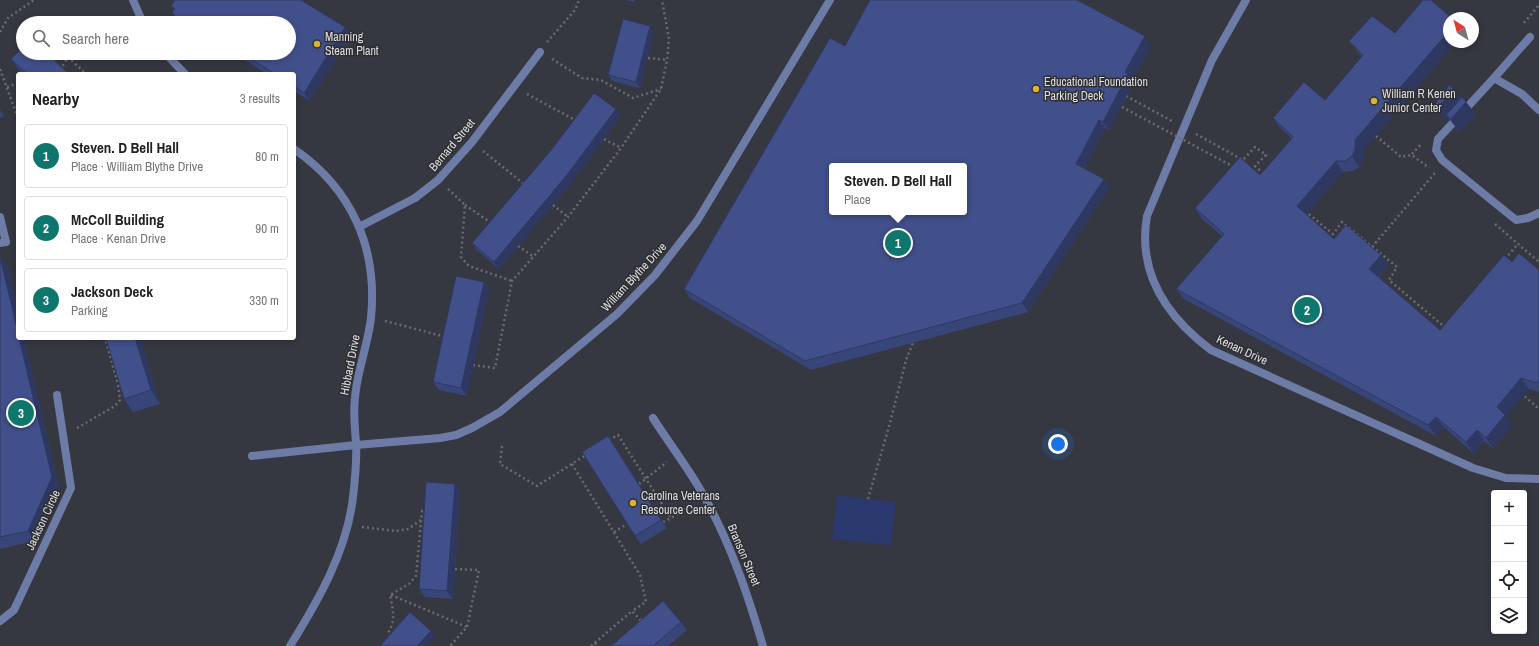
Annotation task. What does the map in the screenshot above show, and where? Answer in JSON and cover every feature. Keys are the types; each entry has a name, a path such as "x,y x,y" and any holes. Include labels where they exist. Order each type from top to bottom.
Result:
{"street":[{"path":"133,0 140,16"},
{"name":"William Blythe Drive","path":"252,456 440,438 456,435 472,428 500,412 617,314 664,264 697,221 830,0"},
{"name":"Kenan Drive","path":"1246,0 1212,60 1147,216 1144,234 1147,263 1154,282 1168,307 1190,333 1211,350 1473,468 1506,478 1539,479"},
{"path":"1530,37 1438,139 1436,150 1442,160 1516,220 1528,218 1539,212"},
{"name":"Bernard Street","path":"359,227 415,198 438,180 472,142 540,52"},
{"path":"172,60 183,72"},
{"path":"1494,78 1522,94 1539,110"},
{"name":"Hibbard Drive","path":"290,646 310,615 342,547 349,525 353,498 356,445 355,396 371,319 373,291 365,240 342,194 317,166 296,150"},
{"path":"0,217 6,242 0,243"},
{"name":"Jackson Circle","path":"0,621 14,610 71,488 57,395"},
{"name":"Branson Street","path":"654,418 705,497 748,594 763,646"}],"path":[{"path":"0,32 8,18 34,0"},
{"path":"579,0 575,10 556,29 540,52 582,78 601,80 633,98 661,88"},
{"path":"473,365 495,368 512,280 534,258 568,217 621,148 661,88 667,60 669,38 662,0"},
{"path":"648,58 667,60"},
{"path":"60,70 66,60"},
{"path":"71,60 84,72"},
{"path":"0,69 16,112"},
{"path":"7,87 16,84"},
{"path":"513,87 581,123"},
{"path":"1122,107 1236,169"},
{"path":"1376,136 1401,157 1412,155 1440,178"},
{"path":"604,139 621,148"},
{"path":"472,142 530,188"},
{"path":"1236,157 1243,160 1255,147 1266,155 1255,166 1268,178"},
{"path":"1372,247 1434,173"},
{"path":"438,180 465,205 497,227"},
{"path":"465,205 461,257 469,266 512,280"},
{"path":"553,205 568,217"},
{"path":"1303,209 1333,234 1342,222 1397,267 1388,280 1440,324 1449,325"},
{"path":"1494,224 1539,262"},
{"path":"1503,261 1518,244"},
{"path":"518,246 534,258"},
{"path":"371,319 450,338"},
{"path":"868,499 906,360 916,334"},
{"path":"63,434 89,422 115,406 120,400 118,384 106,340"},
{"path":"118,384 124,382"},
{"path":"1518,391 1539,409"},
{"path":"605,443 618,435 671,518"},
{"path":"502,446 500,464 537,486 592,451"},
{"path":"639,484 676,454"},
{"path":"572,464 640,575 646,602 632,611 591,646"},
{"path":"663,522 705,497"},
{"path":"390,595 409,584 416,576 422,511 431,512"},
{"path":"349,525 382,531 396,531 408,529 421,520"},
{"path":"614,532 627,524"},
{"path":"450,646 467,627 478,570 455,569"},
{"path":"390,595 467,627"},
{"path":"390,595 394,617 393,625 388,633 395,639"},
{"path":"632,611 647,628"},
{"path":"595,643 598,646"}],"shaded area":[{"path":"0,0 1539,0 1539,646 0,646"},
{"path":"837,495 896,502 891,545 832,539"}],"building":[{"name":"Manning Steam Plant","path":"175,0 301,0 345,27 304,93 296,87 296,72 272,72 252,60 296,60 296,16 175,16 172,12 175,9 171,6"},
{"path":"870,0 1077,0 1145,36 1125,72 1128,74 1103,122 1099,120 1076,164 1104,179 1022,303 805,361 684,289 830,38 845,46"},
{"path":"1423,0 1431,0 1445,12 1443,12 1443,38 1355,140 1355,150 1352,156 1345,161 1336,161 1297,206 1334,239 1346,225 1381,255 1369,269 1440,330 1504,255 1512,262 1519,253 1539,270 1539,382 1521,378 1497,407 1505,415 1486,438 1477,430 1466,442 1436,417 1428,425 1176,289 1224,234 1195,208 1240,157 1260,175 1293,137 1273,118 1304,82 1325,100 1363,55 1349,41 1372,16 1395,33"},
{"path":"623,19 650,26 636,82 608,75"},
{"path":"16,54 16,60 54,60 67,72 25,72 11,59"},
{"path":"1449,85 1454,90 1438,107 1435,104"},
{"path":"594,93 616,109 567,175 494,262 472,243 552,149"},
{"path":"1462,97 1466,102 1451,119 1446,115"},
{"path":"0,257 16,324 16,340 19,340 52,477 28,531 0,537"},
{"path":"456,276 484,282 461,388 433,382"},
{"path":"107,340 136,340 151,390 124,399"},
{"name":"Carolina Veterans Resource Center","path":"608,436 661,520 635,536 582,452"},
{"path":"426,482 455,484 447,591 419,589"},
{"path":"663,601 681,622 653,646 611,646"},
{"path":"410,612 431,631 417,646 380,646"}],"place":[{"name":"Manning Steam Plant","path":"317,44"},
{"name":"Educational Foundation Parking Deck","path":"1036,89"},
{"name":"William R Kenen Junior Center","path":"1374,101"},
{"name":"Steven. D Bell Hall","path":"898,243"},
{"name":"McColl Building","path":"1307,310"},
{"name":"Jackson Deck","path":"21,413"},
{"name":"Carolina Veterans Resource Center","path":"633,503"}]}
